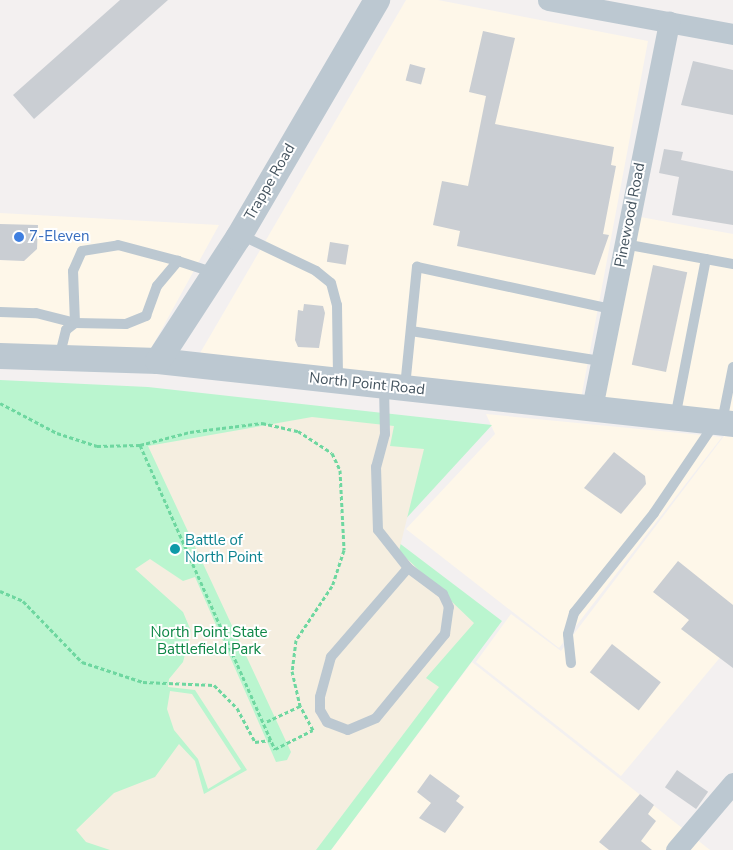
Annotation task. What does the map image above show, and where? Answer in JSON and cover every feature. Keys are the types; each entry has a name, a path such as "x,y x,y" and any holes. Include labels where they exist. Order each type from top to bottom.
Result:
{"street":[{"name":"Trappe Road","path":"158,362 240,235 377,0"},
{"path":"548,0 733,34"},
{"name":"Pinewood Road","path":"592,408 668,22"},
{"name":"North Point Road","path":"0,356 158,362 723,423"},
{"path":"676,850 733,783"}],"lane":[{"path":"240,235 316,271 331,284 337,305 338,381"},
{"path":"624,244 733,264"},
{"path":"75,323 73,271 82,251 118,245 178,261 216,274"},
{"path":"675,418 706,259"},
{"path":"0,312 36,313 75,323 126,324 146,316 157,286 178,261"},
{"path":"408,568 331,657 320,697 320,710 327,722 348,730 376,718 444,634 449,607 443,594 408,568 378,530 376,468 395,387 411,331 417,267 611,309"},
{"path":"59,358 66,330 75,323"},
{"path":"411,331 601,361"},
{"path":"571,663 568,634 574,613 723,423 733,367"}],"path":[{"path":"0,402 56,433 97,446 140,445 182,433 262,423 298,431 332,453 344,494 346,537 332,586 296,640 292,671 300,706 314,730 275,748 140,445"},
{"path":"0,591 23,600 82,662 143,682 214,685 238,708 255,742 271,740"},
{"path":"265,722 300,706"}],"shaded area":[{"path":"406,0 438,0 648,41 580,404 196,360"},
{"path":"0,213 219,225 147,356 0,347"},
{"path":"635,216 733,234 733,418 600,404"},
{"path":"486,414 722,437 559,648 406,529 495,434"},
{"path":"724,436 733,437 733,642 621,776 476,662 511,614 561,651"},
{"path":"472,662 710,850 331,850"}],"green space":[{"name":"North Point State Battlefield Park","path":"0,380 148,387 492,425 390,536 502,621 331,850 0,850"}],"sand":[{"path":"312,417 394,426 390,446 424,449 399,551 474,623 426,678 439,687 316,850 110,850 86,842 76,830 114,793 155,777 179,744 195,761 204,794 247,770 195,690 168,687 169,679 183,662 191,631 183,612 135,569 150,559 183,581 195,577 276,762 287,760 291,752 148,446"},
{"path":"170,691 192,694 241,769 208,789 198,759 174,730 167,709"}],"building":[{"path":"120,0 168,0 34,119 13,95"},
{"path":"483,31 515,38 495,124 614,147 611,165 616,166 603,234 609,235 595,275 457,246 460,231 433,225 442,181 468,186 486,96 469,92"},
{"path":"693,61 733,70 733,115 681,105"},
{"path":"410,64 425,68 421,85 406,80"},
{"path":"664,149 683,152 681,160 733,171 733,225 672,215 679,177 659,173"},
{"name":"7-Eleven","path":"0,224 38,225 37,249 24,261 0,260"},
{"path":"330,242 349,245 346,265 327,262"},
{"path":"653,265 687,272 666,372 632,365"},
{"path":"304,304 323,306 325,313 319,348 298,347 295,340 298,310 303,311"},
{"path":"614,452 645,476 646,484 621,514 584,488"},
{"path":"678,561 733,605 733,668 681,629 689,620 653,592"},
{"path":"612,644 661,682 639,711 590,672"},
{"path":"677,770 708,792 696,809 665,787"},
{"path":"430,774 460,796 456,801 464,807 445,833 419,818 431,803 417,792"},
{"path":"640,794 654,805 648,814 656,821 641,841 652,850 609,850 599,842"}],"place":[{"name":"7-Eleven","path":"19,237"},
{"name":"Battle of North Point","path":"175,549"}]}
